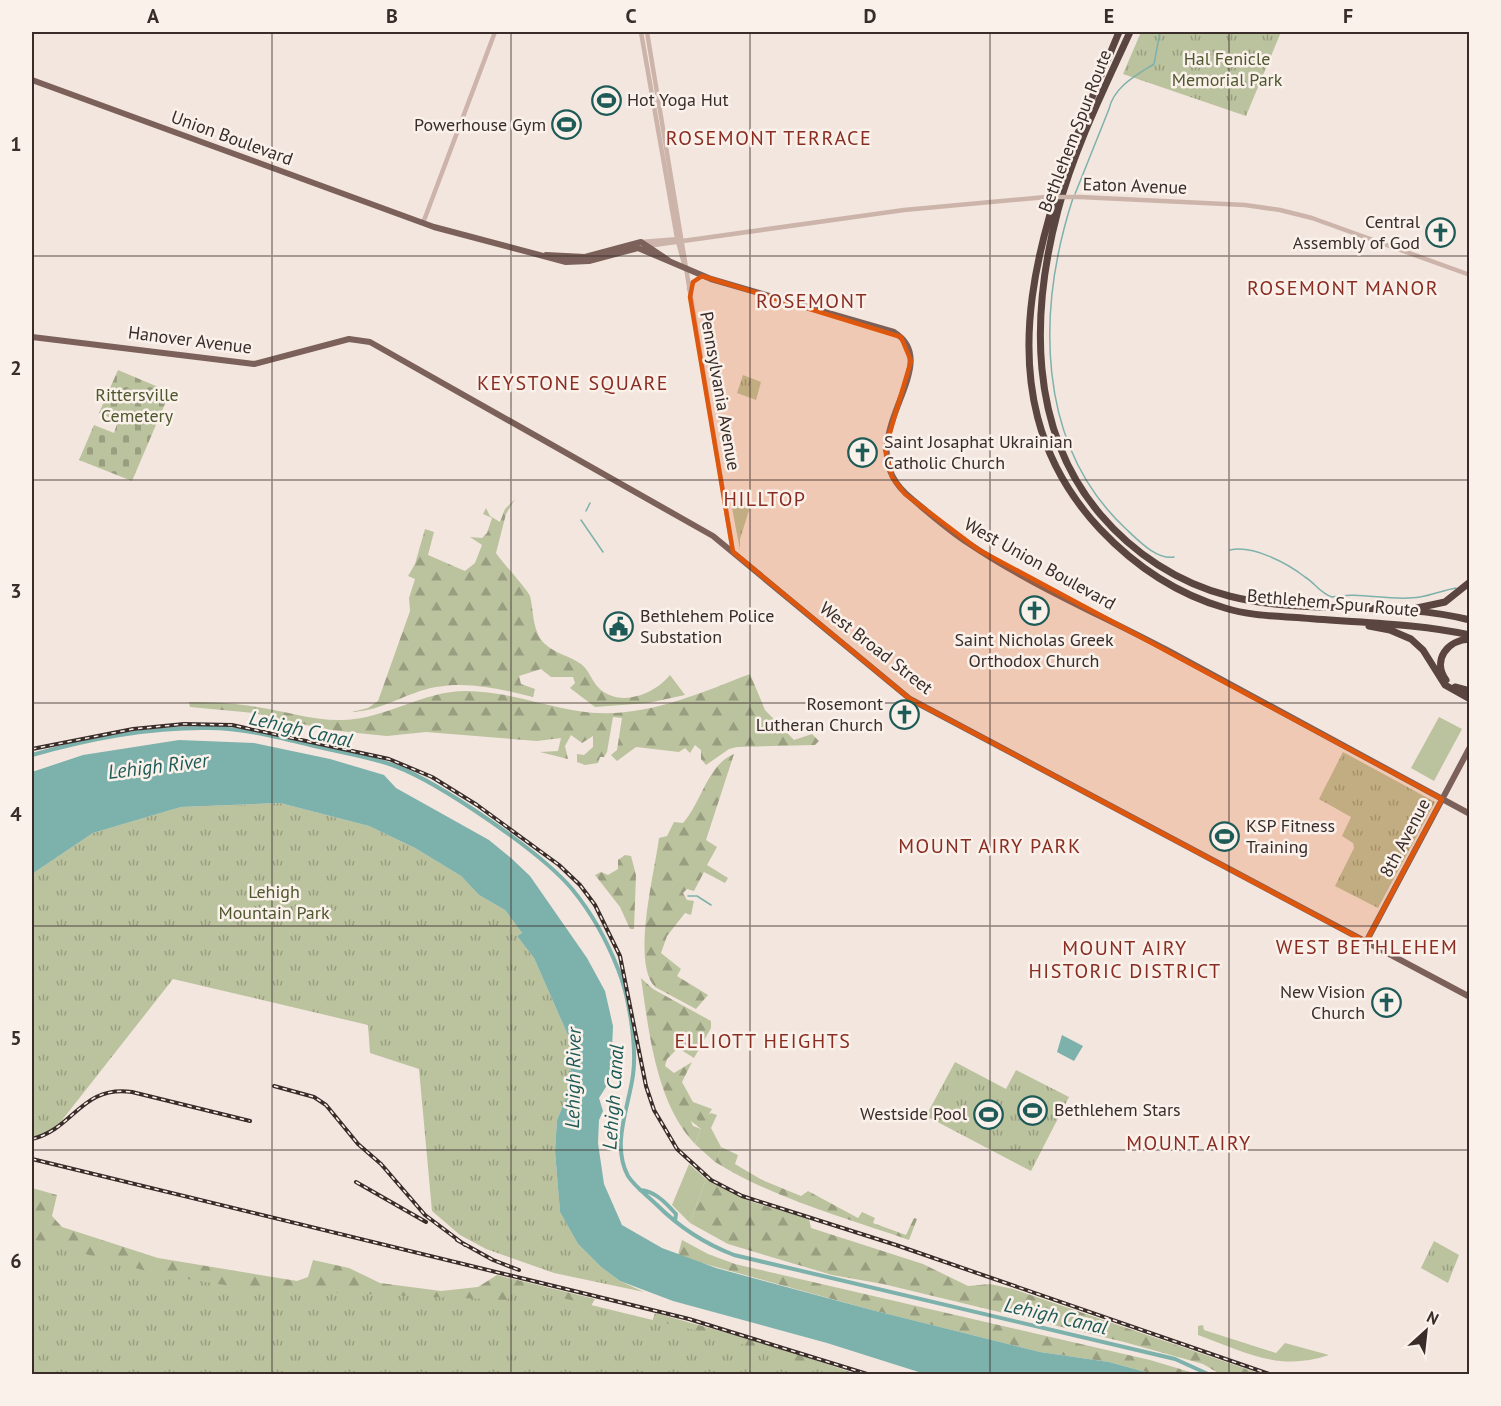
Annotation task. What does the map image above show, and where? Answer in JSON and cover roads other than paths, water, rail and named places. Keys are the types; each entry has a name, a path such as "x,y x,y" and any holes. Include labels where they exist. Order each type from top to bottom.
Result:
{"highway":[{"name":"Bethlehem Spur Route","path":"1119,32 1060,177 1041,245 1028,348 1031,379 1042,431 1055,463 1083,511 1128,556 1164,581 1225,608 1261,615 1431,626 1470,637"},
{"name":"Bethlehem Spur Route","path":"1130,32 1071,170 1051,241 1041,304 1040,366 1050,419 1058,445 1085,493 1113,528 1163,569 1192,583 1229,596 1270,602 1388,608 1470,620"},
{"path":"1388,608 1425,608 1440,604 1470,582"},
{"path":"1325,620 1384,629 1411,639 1423,650 1445,685 1470,695"},
{"path":"1470,637 1451,644 1441,657 1443,675 1458,689 1470,695"}],"main road":[{"name":"Union Boulevard","path":"32,80 423,224"},
{"path":"423,224 546,255 550,260 582,262 640,245"},
{"name":"West Union Boulevard","path":"640,245 649,246 668,260"},
{"name":"West Union Boulevard","path":"640,245 702,276 890,330 901,337 909,348 911,361 886,445 887,468 901,490 966,542 1470,814"},
{"name":"Hanover Avenue","path":"32,337 254,364 349,339 364,340 377,345"},
{"name":"West Broad Street","path":"377,345 695,526 733,552 910,699 1470,997"},
{"name":"8th Avenue","path":"1366,942 1470,747"}],"street":[{"path":"423,224 495,32"},
{"name":"Pennsylvania Avenue","path":"641,32 686,270 733,552"},
{"name":"Pennsylvania Avenue","path":"647,32 679,240"},
{"name":"Eaton Avenue","path":"640,245 904,210 1080,197 1245,205 1280,210 1322,222 1470,275"},
{"name":"Eaton Avenue","path":"649,246 679,240"},
{"path":"689,289 693,282 702,276"}],"water":[{"name":"Lehigh River","path":"179,740 254,743 330,759 384,775 396,788 489,840 530,876 587,958 605,991 613,1026 612,1049 615,1055 611,1079 599,1098 603,1111 599,1120 598,1143 604,1184 622,1225 662,1248 716,1268 1040,1352 1109,1362 1153,1374 925,1374 827,1343 673,1301 620,1281 601,1267 578,1244 560,1212 555,1151 557,1120 565,1101 574,1049 534,958 517,936 522,933 505,910 479,895 461,876 415,848 369,826 280,803 181,807 93,833 32,874 32,772 83,755"},
{"path":"1062,1035 1083,1046 1074,1061 1057,1052"}],"waterway":[{"path":"1075,194 1115,94 1126,83 1154,64 1160,32"},
{"path":"1073,198 1061,241 1053,284 1050,329 1052,373 1060,416 1074,456 1095,494 1141,543 1160,555 1174,557"},
{"path":"586,511 590,503"},
{"path":"581,520 603,552"},
{"path":"1230,550 1249,550 1269,556 1309,579 1332,597 1353,595 1409,598 1456,588"},
{"name":"Lehigh Canal","path":"32,755 97,739 142,732 222,728 260,733 364,757 395,766 437,787 489,820 538,857 572,889 598,927 622,980 633,1036 633,1075 621,1139 623,1164 634,1184 683,1228 734,1255 1175,1359 1208,1374"},
{"path":"688,896 697,896 711,905"},
{"path":"640,1190 651,1193 664,1202 676,1214 675,1221"}],"railway":[{"path":"32,749 133,729 184,724 232,725 389,759 432,777 477,805 559,865 580,885 595,905 620,956 646,1086 654,1110 677,1149 711,1180 742,1196 896,1245 1269,1374"},
{"path":"274,1086 314,1097 326,1105 358,1144 381,1164 425,1215 465,1245"},
{"path":"32,1139 46,1134 89,1101 115,1092 132,1092 250,1121"},
{"path":"32,1159 689,1319 867,1374"},
{"path":"356,1182 426,1222"},
{"path":"457,1240 493,1260 519,1270"}],"place":[{"name":"Hot Yoga Hut","path":"606,100"},
{"name":"Powerhouse Gym","path":"567,125"},
{"name":"Central Assembly of God","path":"1441,232"},
{"name":"Saint Josaphat Ukrainian Catholic Church","path":"863,452"},
{"name":"Saint Nicholas Greek Orthodox Church","path":"1034,611"},
{"name":"Bethlehem Police Substation","path":"619,626"},
{"name":"Rosemont Lutheran Church","path":"904,714"},
{"name":"KSP Fitness Training","path":"1225,836"},
{"name":"New Vision Church","path":"1386,1002"},
{"name":"Bethlehem Stars","path":"1033,1110"},
{"name":"Westside Pool","path":"988,1114"}],"district":[{"name":"ROSEMONT TERRACE","path":"769,138"},
{"name":"ROSEMONT MANOR","path":"1343,288"},
{"name":"ROSEMONT","path":"812,301"},
{"name":"KEYSTONE SQUARE","path":"573,383"},
{"name":"HILLTOP","path":"765,499"},
{"name":"MOUNT AIRY PARK","path":"990,846"},
{"name":"WEST BETHLEHEM","path":"1367,947"},
{"name":"MOUNT AIRY HISTORIC DISTRICT","path":"1125,960"},
{"name":"ELLIOTT HEIGHTS","path":"763,1041"},
{"name":"MOUNT AIRY","path":"1189,1143"}],"park label":[{"name":"Hal Fenicle Memorial Park","path":"1227,69"},
{"name":"Rittersville Cemetery","path":"137,405"},
{"name":"Lehigh Mountain Park","path":"274,902"}]}
